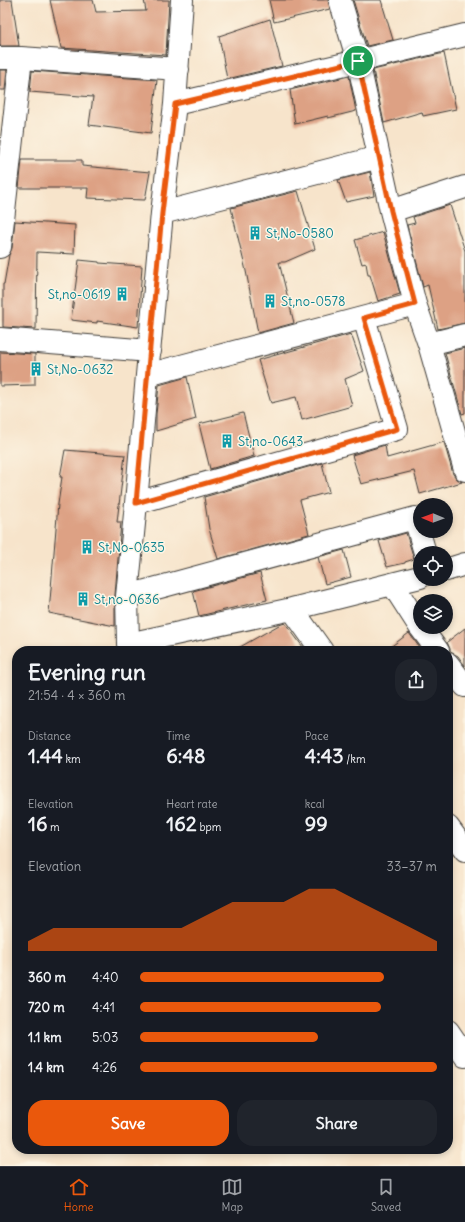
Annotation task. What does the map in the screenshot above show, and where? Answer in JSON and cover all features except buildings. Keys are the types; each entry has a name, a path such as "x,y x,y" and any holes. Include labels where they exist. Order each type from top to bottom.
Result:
{"street":[{"path":"182,0 175,104 162,213 127,596 128,644 177,643 292,609 413,579"},
{"path":"340,0 358,61 391,211 415,304 429,344 465,470"},
{"path":"175,104 465,35"},
{"path":"0,247 10,58 178,69"},
{"path":"162,213 379,157"},
{"path":"391,211 465,187"},
{"path":"147,375 415,304"},
{"path":"136,503 397,429 364,318"},
{"path":"429,344 465,335"},
{"path":"0,339 150,350"},
{"path":"127,596 415,518 423,546"},
{"path":"453,568 465,564"},
{"path":"393,585 413,616"},
{"path":"292,609 318,646"},
{"path":"425,634 434,646"},
{"path":"453,670 465,686"},
{"path":"453,834 465,850"},
{"path":"453,1038 465,1056"}],"place":[{"name":"St,No-0580","path":"255,233"},
{"name":"St,no-0619","path":"122,294"},
{"name":"St,no-0578","path":"270,301"},
{"name":"St,No-0632","path":"36,369"},
{"name":"St,no-0643","path":"227,441"},
{"name":"St,No-0635","path":"87,547"},
{"name":"St,no-0636","path":"83,599"}],"route":[{"path":"358,61 391,211 415,304 364,318 397,429 136,503 162,213 175,104 358,61"}]}
